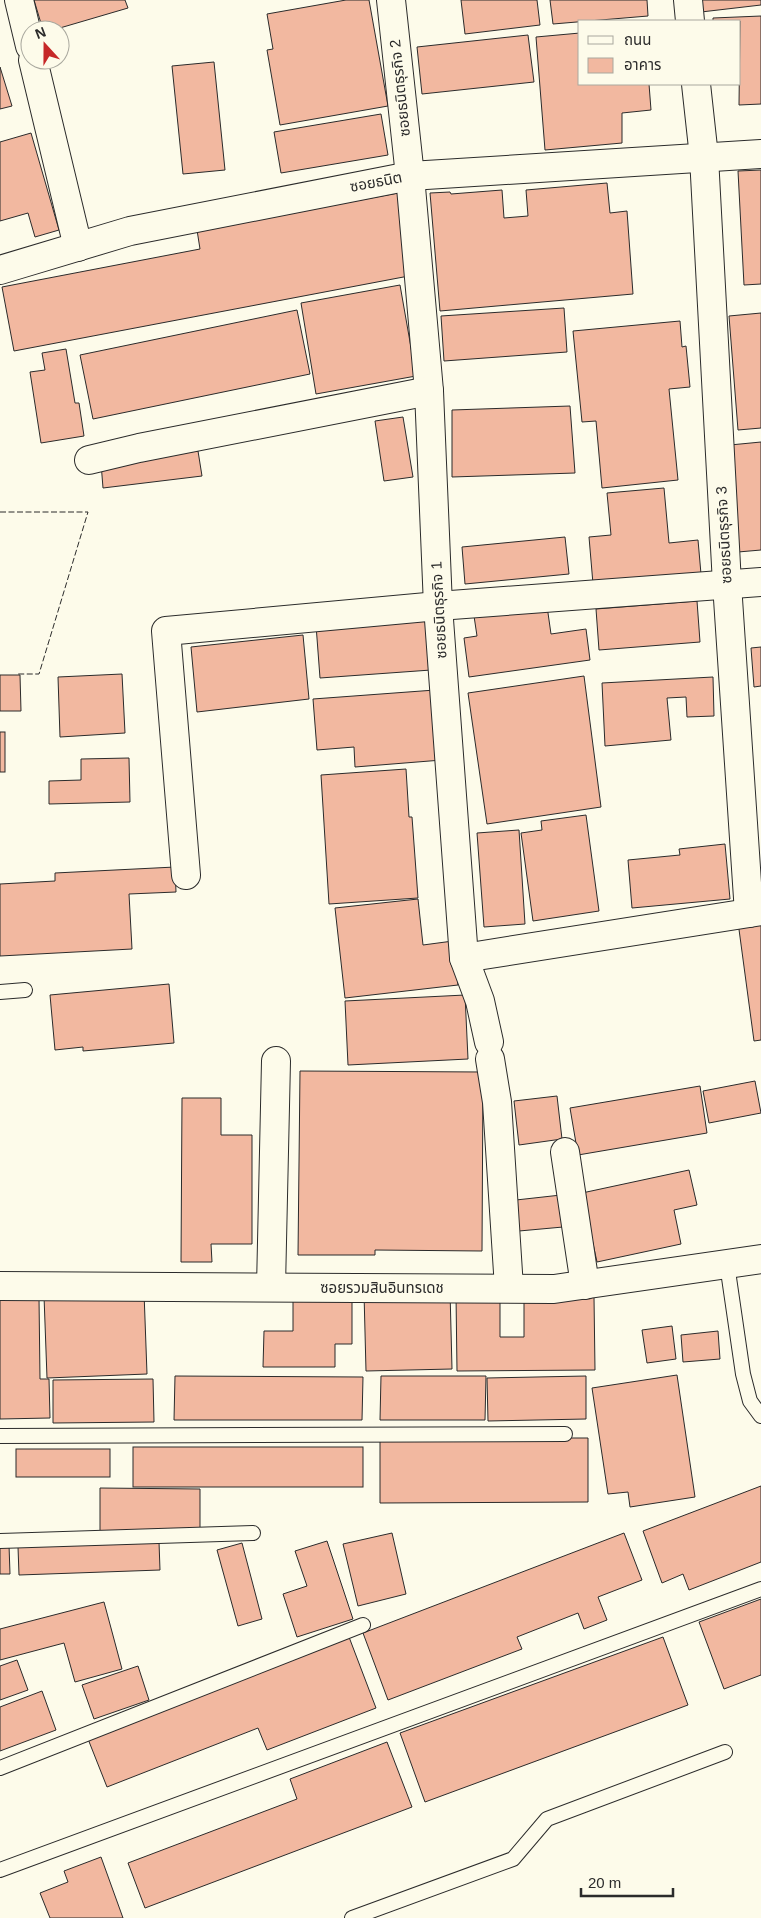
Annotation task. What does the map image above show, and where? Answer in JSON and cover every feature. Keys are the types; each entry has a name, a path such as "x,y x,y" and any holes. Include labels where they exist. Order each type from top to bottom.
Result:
{"street":[{"path":"19,0 24,20"},
{"name":"ซอยธนิตธุรกิจ 2","path":"391,0 410,176"},
{"path":"688,0 690,20"},
{"path":"35,70 78,246"},
{"name":"ซอยธนิตธุรกิจ 3","path":"696,85 704,157 727,584 755,912"},
{"name":"ซอยธนิต","path":"0,270 130,231 410,176 761,154"},
{"name":"ซอยธนิตธุรกิจ 1","path":"410,176 429,390 438,606 464,958 480,1000 497,1102 509,1288"},
{"path":"89,460 139,448 429,390"},
{"path":"186,875 166,631 438,606 761,582"},
{"path":"464,958 755,912"},
{"path":"271,1287 276,1062"},
{"path":"565,1152 585,1285"},
{"name":"ซอยรวมสินอินทรเดช","path":"0,1286 554,1289 761,1259"}],"lane":[{"path":"0,992 25,990"},
{"path":"727,1264 743,1374 750,1400 761,1416"},
{"path":"0,1436 565,1434"},
{"path":"0,1541 253,1533"},
{"path":"0,1870 761,1589"},
{"path":"0,1768 364,1625"},
{"path":"352,1918 513,1859 547,1819 725,1752"}],"building":[{"path":"34,0 125,0 128,8 70,25 70,20 40,20"},
{"path":"346,0 369,0 388,106 280,125 267,50 273,49 267,14"},
{"path":"461,0 537,0 540,25 465,34"},
{"path":"550,0 647,0 648,16 578,20 578,22 553,24"},
{"path":"699,0 761,0 761,5 701,12"},
{"path":"761,16 761,104 739,105 739,85 741,85 741,20 713,20 713,18"},
{"path":"578,33 578,85 649,85 651,110 622,113 622,143 545,150 536,37"},
{"path":"528,35 534,82 422,94 417,47"},
{"path":"214,62 225,170 183,174 172,66"},
{"path":"0,67 12,106 0,109"},
{"path":"381,114 388,155 281,173 274,132"},
{"path":"31,133 59,230 35,237 28,213 0,221 0,142"},
{"path":"761,170 761,284 744,285 738,171"},
{"path":"607,183 610,213 627,211 633,294 440,311 430,193 450,192 451,194 502,190 504,218 528,216 526,190"},
{"path":"398,193 414,275 14,351 2,287 200,249 197,230"},
{"path":"400,285 416,376 316,394 301,303"},
{"path":"564,308 567,352 444,361 441,316"},
{"path":"297,310 310,374 93,419 80,355"},
{"path":"761,313 761,428 738,430 729,316"},
{"path":"680,321 682,347 686,346 690,387 669,389 678,480 602,488 596,421 582,422 573,331"},
{"path":"66,349 75,403 79,403 84,436 41,443 30,372 45,370 42,353"},
{"path":"570,406 575,473 452,477 452,410"},
{"path":"403,417 413,477 384,481 375,421"},
{"path":"761,442 761,550 738,552 730,445"},
{"path":"198,451 202,476 103,488 101,463"},
{"path":"664,488 669,543 698,540 701,574 593,584 589,537 611,535 607,493"},
{"path":"565,537 569,574 465,584 462,547"},
{"path":"697,601 700,642 599,650 596,609"},
{"path":"547,606 551,634 586,629 590,660 469,677 464,638 477,636 474,616"},
{"path":"427,617 431,670 320,678 316,625"},
{"path":"303,635 309,699 197,712 191,647"},
{"path":"761,647 761,686 754,687 751,648"},
{"path":"122,674 125,733 60,737 58,677"},
{"path":"0,675 20,675 21,711 0,711"},
{"path":"584,676 601,807 487,824 468,693"},
{"path":"713,677 714,716 687,717 686,697 667,698 671,740 605,746 602,683"},
{"path":"435,690 442,760 355,767 354,747 317,750 313,699"},
{"path":"0,732 5,732 5,772 0,772"},
{"path":"129,758 130,802 49,804 49,781 81,780 81,759"},
{"path":"406,769 409,817 412,817 418,898 329,904 321,775"},
{"path":"586,815 599,911 533,921 521,833 542,830 541,821"},
{"path":"519,830 525,924 484,927 477,833"},
{"path":"725,844 730,899 632,908 628,860 680,855 679,849"},
{"path":"175,867 176,892 129,894 132,949 0,956 0,884 55,881 55,873"},
{"path":"418,899 423,945 453,941 458,985 345,998 335,908"},
{"path":"761,918 761,1040 754,1041 738,922"},
{"path":"169,984 174,1043 83,1051 83,1047 55,1050 50,995"},
{"path":"465,995 468,1059 348,1065 345,1001"},
{"path":"300,1071 483,1072 482,1251 375,1250 375,1255 298,1255"},
{"path":"755,1081 761,1113 709,1123 703,1091"},
{"path":"700,1086 707,1133 578,1155 570,1108"},
{"path":"557,1096 562,1139 519,1145 514,1101"},
{"path":"182,1098 221,1098 221,1135 252,1135 252,1244 211,1244 212,1262 181,1262"},
{"path":"689,1170 697,1205 674,1210 681,1244 597,1262 582,1193"},
{"path":"561,1195 563,1227 519,1231 516,1200"},
{"path":"450,1291 452,1369 366,1371 364,1293"},
{"path":"144,1292 147,1374 47,1378 44,1296"},
{"path":"293,1293 352,1294 352,1344 335,1344 335,1367 263,1367 264,1331 293,1331"},
{"path":"500,1294 500,1337 524,1337 524,1297 594,1297 595,1370 457,1371 456,1295"},
{"path":"39,1298 40,1379 49,1379 50,1418 0,1419 0,1299"},
{"path":"672,1326 676,1359 647,1363 642,1330"},
{"path":"718,1331 720,1359 683,1362 681,1335"},
{"path":"677,1375 695,1497 630,1507 628,1492 608,1494 592,1388"},
{"path":"175,1376 363,1377 362,1420 174,1420"},
{"path":"381,1376 486,1376 485,1420 380,1420"},
{"path":"586,1376 586,1419 488,1421 487,1378"},
{"path":"153,1379 154,1422 53,1423 53,1380"},
{"path":"380,1438 588,1438 588,1502 380,1503"},
{"path":"133,1447 363,1447 363,1487 133,1487"},
{"path":"16,1449 110,1449 110,1477 16,1477"},
{"path":"761,1486 761,1562 689,1590 683,1574 662,1583 643,1531"},
{"path":"100,1488 200,1489 200,1533 100,1533"},
{"path":"392,1533 406,1594 358,1606 343,1544"},
{"path":"624,1533 642,1580 598,1597 607,1620 584,1629 578,1613 517,1637 522,1649 388,1700 363,1633"},
{"path":"327,1541 353,1619 297,1637 283,1594 307,1586 295,1551"},
{"path":"159,1542 160,1570 19,1575 18,1547"},
{"path":"242,1543 262,1619 238,1626 217,1550"},
{"path":"0,1545 9,1545 10,1574 0,1574"},
{"path":"761,1599 761,1675 724,1689 699,1622"},
{"path":"104,1602 122,1669 75,1682 64,1643 0,1660 0,1629"},
{"path":"349,1637 376,1708 267,1750 258,1728 107,1787 88,1739"},
{"path":"663,1637 688,1705 425,1802 400,1733"},
{"path":"17,1660 28,1690 0,1700 0,1666"},
{"path":"138,1666 149,1700 94,1719 82,1685"},
{"path":"42,1691 56,1730 0,1751 0,1707"},
{"path":"387,1742 412,1807 145,1908 128,1863 297,1799 290,1779"},
{"path":"101,1857 123,1918 50,1918 40,1893 68,1882 64,1871"}],"fence":[{"path":"0,512 88,512 39,674 17,674"}]}
